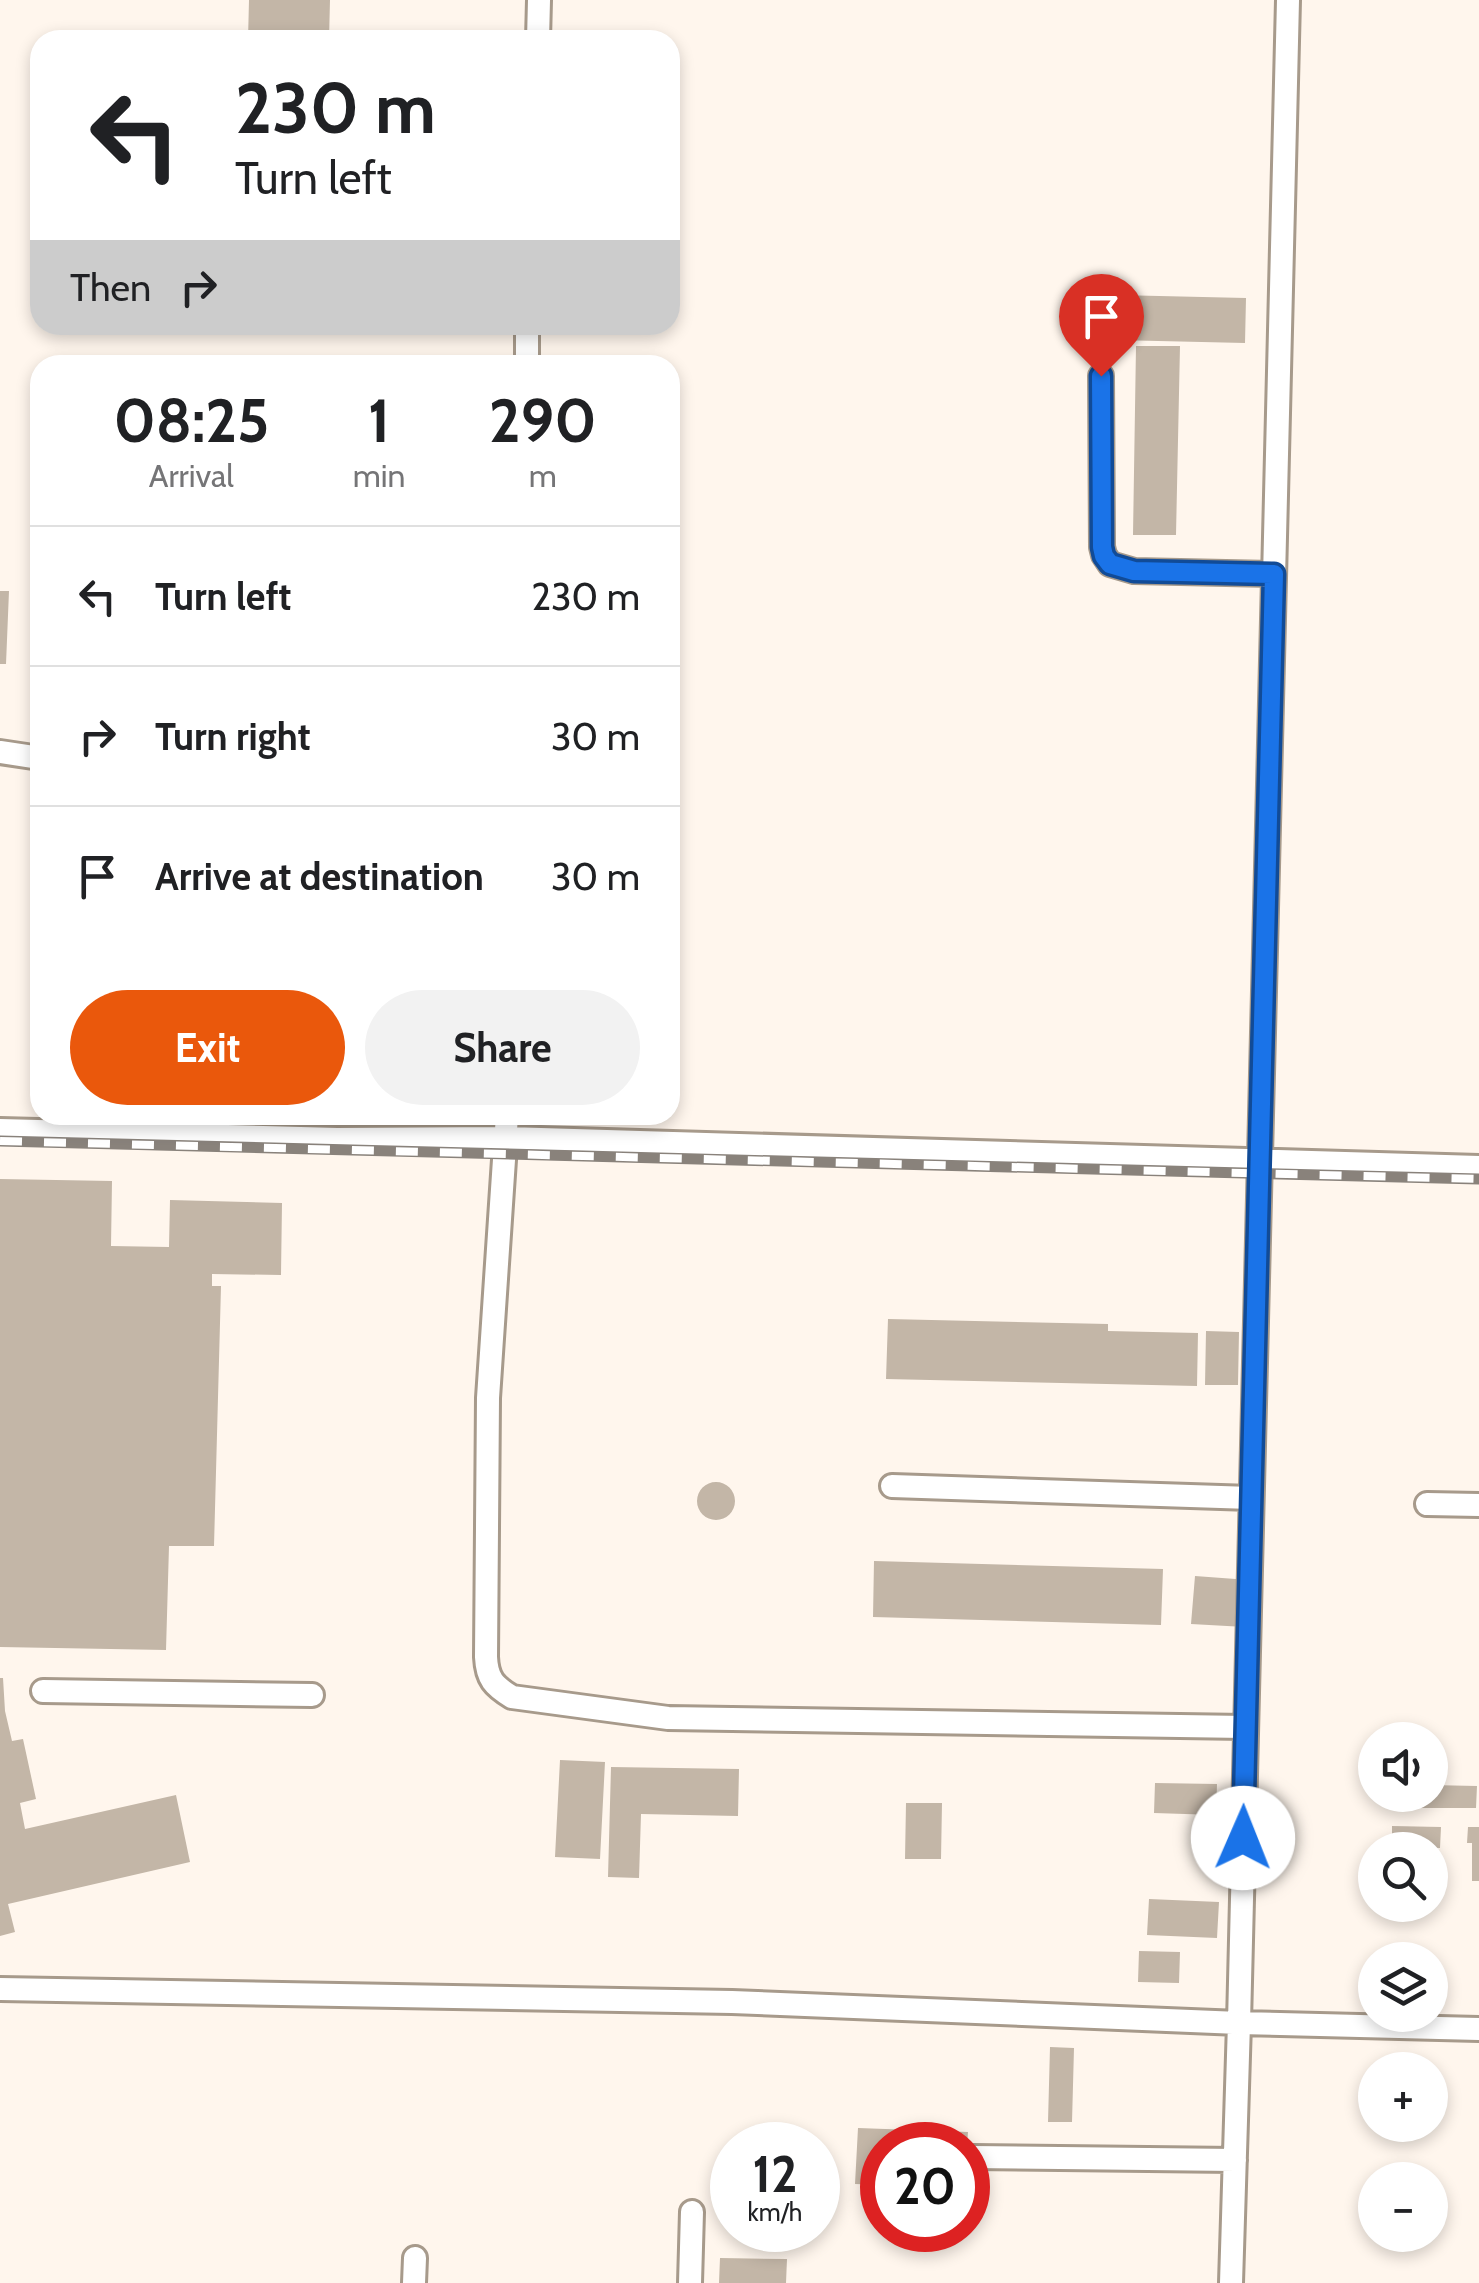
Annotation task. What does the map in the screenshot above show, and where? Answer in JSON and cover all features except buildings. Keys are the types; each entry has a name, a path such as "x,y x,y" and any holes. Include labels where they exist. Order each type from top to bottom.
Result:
{"lane":[{"path":"538,30 540,0"},
{"path":"1231,2283 1288,0"},
{"path":"1101,376 1102,547 1110,564 1134,571 1274,574"},
{"path":"0,752 30,756"},
{"path":"507,1126 488,1398 486,1657 487,1673 499,1689 512,1697 668,1718 1245,1727"},
{"path":"0,1130 337,1140 507,1126 1259,1161 1479,1167"},
{"path":"892,1486 1251,1498"},
{"path":"1426,1504 1479,1505"},
{"path":"42,1690 312,1694"},
{"path":"0,1990 732,2002 1479,2029"},
{"path":"990,2156 1235,2160"},
{"path":"690,2283 692,2212"},
{"path":"414,2258 414,2283"}],"railway":[{"path":"0,1141 1479,1179"}],"route":[{"path":"1101,376 1102,547 1110,564 1134,571 1274,574 1243,1838"}]}
